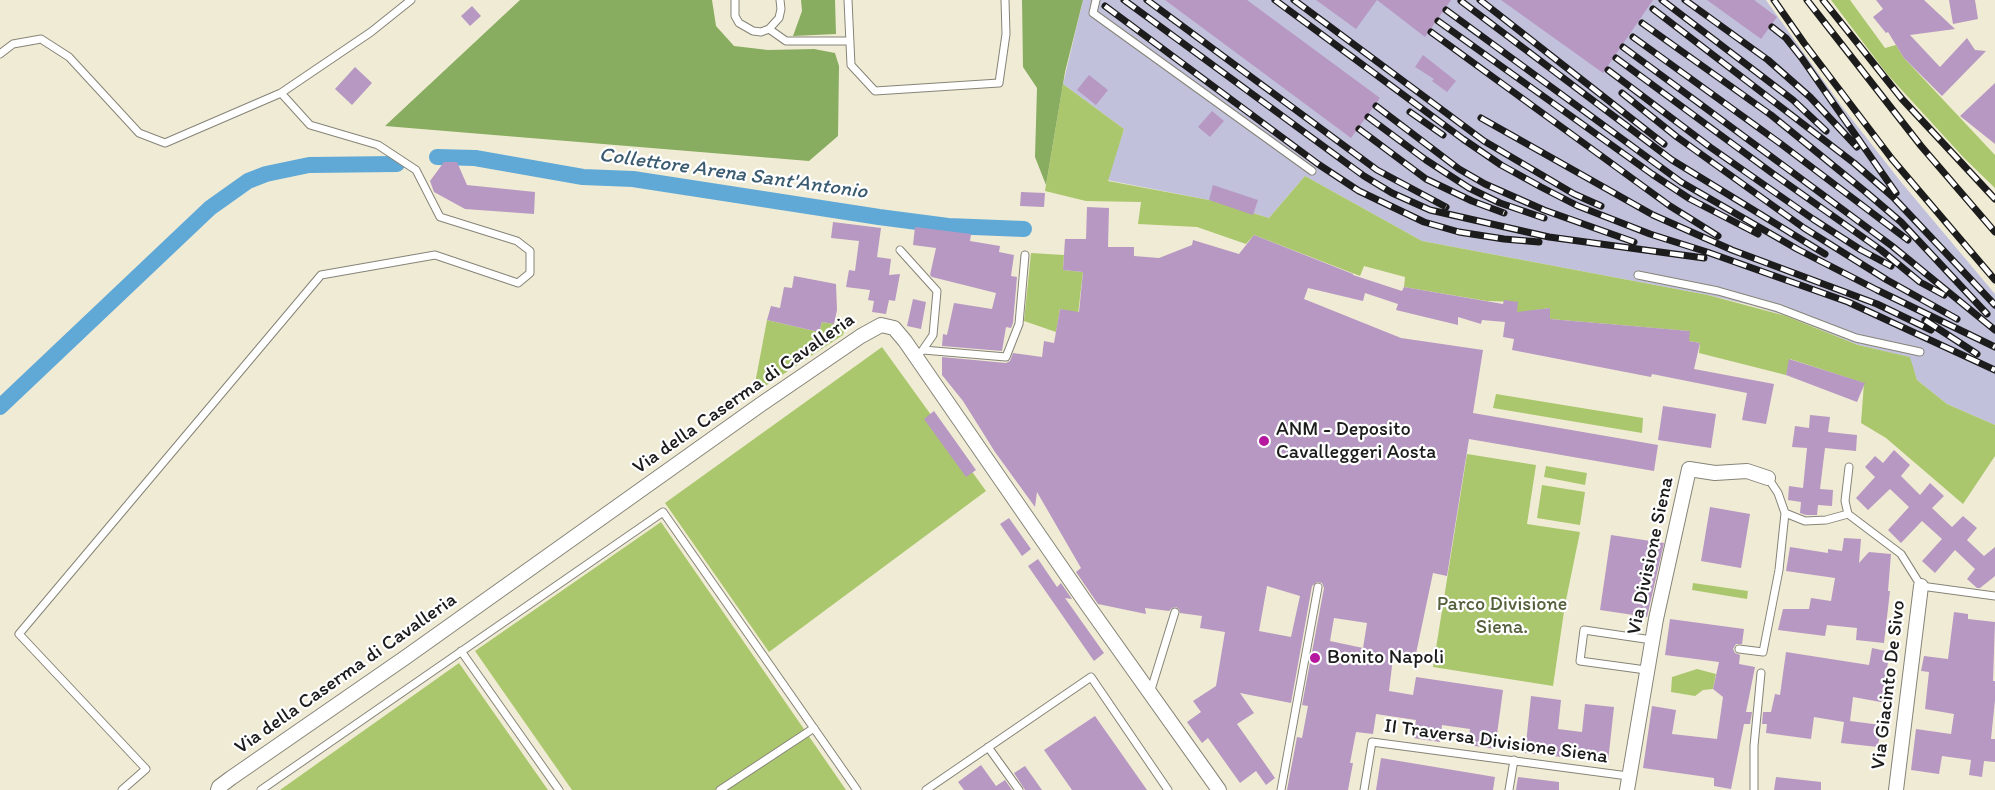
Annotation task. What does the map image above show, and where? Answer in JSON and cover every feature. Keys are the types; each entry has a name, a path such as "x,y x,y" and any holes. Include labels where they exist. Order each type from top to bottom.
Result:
{"street":[{"name":"Via della Caserma di Cavalleria","path":"218,790 231,778 861,336 881,325 894,328 920,354 1150,693 1219,790"},
{"name":"Via Divisione Siena","path":"1627,783 1646,670 1689,469 1715,473 1747,471 1768,478"},
{"name":"Via Giacinto De Sivo","path":"1896,790 1921,586"}],"lane":[{"path":"0,54 13,44 41,39 69,57 140,133 165,142 281,93 371,32 411,0"},
{"path":"735,0 735,16 745,28 753,32 769,29 779,18 780,0"},
{"path":"848,0 851,65 875,91 999,83 1006,34 1005,0"},
{"path":"1096,0 1093,13 1312,171"},
{"path":"769,29 786,41 850,41"},
{"path":"122,790 146,770 19,634 321,275 435,255 518,283 530,273 530,251 517,241 440,217 416,170 378,145 310,125 281,93"},
{"path":"900,250 937,291 933,334 920,354"},
{"path":"920,354 1006,357 1019,324 1025,255"},
{"path":"1638,275 1718,291 1778,308 1856,338 1920,352"},
{"path":"1849,467 1845,501 1848,514 1901,554 1921,586 1995,596"},
{"name":"Via Divisione Siena","path":"1739,649 1763,652 1779,570 1785,513 1778,493 1768,478"},
{"path":"261,790 663,512 857,790"},
{"path":"1785,513 1805,521 1826,520 1848,514"},
{"path":"1281,790 1318,587"},
{"path":"1150,693 1175,612"},
{"path":"1646,670 1580,661 1584,630 1652,640"},
{"path":"461,651 559,790"},
{"path":"1754,790 1754,746 1761,673"},
{"path":"926,790 1091,677 1168,790"},
{"path":"720,790 814,728"},
{"name":"II Traversa Divisione Siena","path":"1364,790 1372,742 1514,760 1627,783"},
{"path":"988,747 1018,790"},
{"path":"1509,790 1514,760"}],"shaded area":[{"path":"1083,0 1766,0 1840,104 1901,182 1995,294 1995,425 1947,404 1917,380 1909,357 1858,345 1787,316 1750,305 1422,241 1305,176 1269,218 1209,200 1107,180 1124,129 1063,84"}],"green space":[{"path":"520,0 712,0 716,26 734,46 768,50 814,49 835,53 839,66 838,136 809,161 385,126"},
{"path":"801,0 835,0 836,34 793,36 802,11"},
{"path":"1022,0 1083,0 1065,72 1046,185 1035,157 1037,88 1023,67"},
{"path":"1831,0 1850,0 1885,48 1896,45 1904,58 1995,155 1995,188 1965,159 1887,74"},
{"path":"1063,84 1124,129 1108,181 1209,200 1269,218 1305,176 1422,241 1708,295 1786,316 1858,345 1910,357 1917,380 1947,404 1995,425 1995,456 1963,504 1886,438 1861,423 1864,383 1790,359 1786,375 1699,353 1700,343 1689,341 1689,331 1550,319 1550,308 1536,310 1516,321 1517,302 1487,301 1404,287 1405,277 1364,266 1360,276 1254,235 1246,244 1197,227 1138,224 1141,202 1086,201 1045,191"},
{"path":"1031,253 1064,255 1063,270 1083,272 1078,314 1060,309 1056,332 1024,321"},
{"path":"767,320 819,332 822,322 846,324 843,335 753,394"},
{"path":"882,347 986,491 769,652 665,503"},
{"path":"1496,394 1643,418 1642,433 1493,408"},
{"name":"Parco Divisione Siena.","path":"1467,454 1536,465 1527,524 1580,532 1565,605 1553,686 1433,667"},
{"path":"1546,466 1587,473 1585,485 1544,477"},
{"path":"1542,485 1585,492 1580,525 1537,518"},
{"path":"661,522 846,790 572,790 475,651"},
{"path":"1693,583 1748,591 1747,599 1692,590"},
{"path":"459,663 548,790 280,790"},
{"path":"1697,669 1716,674 1713,689 1703,690 1695,696 1671,692 1672,677"}],"building":[{"path":"1165,0 1247,0 1380,98 1351,138"},
{"path":"1316,0 1377,0 1356,29"},
{"path":"1377,0 1451,0 1425,37"},
{"path":"1501,0 1653,0 1603,73"},
{"path":"1707,0 1754,0 1777,17 1761,39"},
{"path":"1876,0 1924,0 1955,29 1910,35 1940,67 1967,38 1975,50 1986,51 1942,96 1904,58 1888,32 1886,33 1873,17 1883,9"},
{"path":"1949,0 1975,0 1978,19 1953,24"},
{"path":"472,6 481,16 470,26 461,16"},
{"path":"1423,55 1456,81 1447,92 1432,81 1434,79 1415,67"},
{"path":"355,67 372,83 352,105 335,89"},
{"path":"1089,75 1108,90 1096,105 1077,90"},
{"path":"1995,83 1995,144 1960,116"},
{"path":"1212,111 1224,121 1210,137 1198,127"},
{"path":"444,162 457,162 467,185 535,192 534,214 465,209 434,192 430,181"},
{"path":"1213,185 1258,200 1253,215 1209,200"},
{"path":"1021,192 1045,193 1044,207 1020,206"},
{"path":"1087,207 1109,208 1108,247 1134,247 1134,256 1159,258 1192,245 1193,240 1239,254 1254,235 1353,275 1402,291 1404,287 1503,304 1504,300 1518,302 1517,312 1550,308 1550,319 1690,331 1689,341 1700,343 1694,369 1774,384 1766,424 1742,420 1747,393 1512,350 1514,339 1503,337 1505,322 1482,320 1481,324 1458,317 1458,325 1396,310 1398,304 1365,293 1363,301 1308,288 1304,299 1401,338 1483,350 1473,413 1658,445 1654,471 1469,439 1447,576 1433,573 1414,663 1393,658 1389,691 1413,695 1416,677 1503,690 1495,749 1468,745 1470,729 1442,725 1440,742 1413,738 1416,720 1376,714 1373,734 1356,732 1348,790 1287,790 1297,737 1302,738 1308,706 1302,705 1324,588 1322,583 1317,582 1312,586 1291,703 1240,693 1254,713 1237,724 1275,778 1266,785 1256,771 1240,783 1208,738 1202,743 1187,722 1201,712 1193,701 1216,686 1225,632 1200,628 1202,616 1180,613 1176,607 1169,611 1145,608 1146,614 1098,604 1076,572 1081,568 1037,492 1035,507 995,452 963,401 942,375 942,357 1006,363 1010,361 1013,353 1042,357 1044,341 1054,343 1060,309 1079,312 1083,272 1063,270 1065,239 1086,239","holes":["1267,586 1300,596 1291,637 1259,631","1334,618 1367,623 1363,648 1330,641"]},
{"path":"833,222 881,228 877,257 891,259 889,275 900,274 895,301 889,300 886,314 872,312 874,301 868,300 870,290 846,287 849,270 855,271 859,241 831,238"},
{"path":"915,227 971,234 970,241 1000,246 999,252 1014,255 1011,276 1017,277 1013,323 1011,328 1006,327 1002,351 942,346 943,334 947,335 954,303 992,309 996,293 932,277 930,275 936,248 913,245"},
{"path":"794,276 836,284 837,310 834,324 822,322 819,332 767,320 771,306 780,308 784,287 792,288"},
{"path":"913,299 926,302 921,329 907,326"},
{"path":"1789,359 1865,383 1857,402 1786,375"},
{"path":"1663,406 1716,414 1711,448 1658,440"},
{"path":"934,411 976,470 966,477 924,419"},
{"path":"1810,415 1830,417 1828,432 1857,435 1856,451 1825,448 1820,489 1833,490 1832,506 1818,505 1817,515 1800,513 1801,502 1788,500 1789,486 1803,488 1807,448 1792,447 1795,426 1809,428"},
{"path":"1894,450 1910,465 1901,476 1920,495 1930,483 1944,496 1932,508 1952,527 1963,516 1977,528 1967,540 1984,556 1995,547 1995,576 1980,588 1967,579 1975,569 1955,550 1935,573 1922,561 1942,539 1922,521 1901,543 1888,530 1909,507 1890,489 1868,510 1856,498 1875,477 1865,467 1875,456 1883,463"},
{"path":"1710,507 1750,514 1741,568 1701,561"},
{"path":"1009,518 1031,549 1022,556 1000,524"},
{"path":"1611,535 1664,543 1647,617 1600,610"},
{"path":"1844,538 1861,539 1859,563 1869,552 1891,554 1888,591 1890,591 1884,643 1856,640 1857,628 1827,625 1825,636 1778,630 1783,609 1809,609 1811,598 1831,601 1835,578 1786,571 1790,547 1828,553 1828,549 1842,551"},
{"path":"1038,559 1057,587 1061,583 1072,599 1065,598 1104,653 1094,661 1028,566"},
{"path":"1954,612 1968,614 1968,619 1995,622 1993,681 1995,681 1995,700 1991,739 1995,739 1995,762 1984,761 1982,777 1969,775 1971,760 1942,756 1939,774 1911,770 1916,729 1951,734 1954,714 1925,709 1929,672 1921,671 1924,656 1948,659"},
{"path":"1670,619 1744,629 1742,644 1736,644 1733,649 1740,655 1739,664 1755,667 1746,712 1752,712 1750,724 1744,724 1731,789 1714,786 1714,778 1643,768 1652,706 1676,710 1672,734 1717,739 1723,697 1713,689 1719,662 1665,655"},
{"path":"1872,648 1890,652 1887,668 1892,669 1886,703 1853,697 1850,721 1881,725 1878,747 1841,743 1844,722 1814,717 1811,739 1766,733 1767,724 1762,724 1763,712 1771,712 1775,694 1780,695 1786,652 1869,665"},
{"path":"1531,696 1561,700 1558,729 1582,732 1585,704 1614,707 1608,762 1525,753"},
{"path":"1095,716 1147,790 1072,790 1044,750"},
{"path":"1381,758 1495,777 1493,790 1376,790"},
{"path":"981,765 996,786 1005,780 1012,790 964,790 958,782"},
{"path":"1025,766 1042,790 1025,790 1014,773"},
{"path":"1518,777 1559,782 1559,790 1516,790"},
{"path":"1776,777 1821,782 1821,790 1774,790"}],"waterway":[{"name":"Collettore Arena Sant'Antonio","path":"437,157 475,158 583,177 633,179 948,226 1024,229"},
{"name":"Collettore Arena Sant'Antonio","path":"0,407 210,208 248,181 266,174 309,165 397,164"}],"railway":[{"path":"1124,0 1364,176 1392,193 1430,210 1549,237 1704,258"},
{"path":"1147,0 1377,170 1446,207"},
{"path":"1275,0 1463,139 1501,165 1541,187 1578,206 1650,234 1848,302 1995,370"},
{"path":"1294,0 1484,141 1574,194 1601,206"},
{"path":"1480,0 1664,144"},
{"path":"1662,0 1793,100 1826,131"},
{"path":"1685,0 1768,60 1810,97 1857,147"},
{"path":"1774,0 1892,159 1995,280"},
{"path":"1807,0 1921,146 1995,232"},
{"path":"1823,0 1902,99 1995,199"},
{"path":"1461,1 1672,160 1825,254"},
{"path":"1105,6 1318,164 1359,191 1424,222 1459,232 1539,242"},
{"path":"1653,9 1854,163 1893,197 1995,305"},
{"path":"1446,10 1681,182 1797,249 1995,347"},
{"path":"1438,21 1652,174 1690,199 1758,234"},
{"path":"1642,23 1771,115 1867,193 1901,222 1987,314"},
{"path":"1772,27 1786,38 1801,57 1896,193"},
{"path":"1431,32 1670,206 1718,236"},
{"path":"1633,37 1781,144 1908,240"},
{"path":"1623,47 1892,246 1995,330"},
{"path":"1616,58 1881,250 1920,282 1944,295"},
{"path":"1608,70 1710,147 1813,219 1891,266"},
{"path":"1622,93 1677,137 1804,228 1887,280 1957,319"},
{"path":"1376,106 1459,169 1485,184 1544,210 1634,242"},
{"path":"1410,112 1443,135"},
{"path":"1368,117 1426,160 1469,188 1500,203 1544,218"},
{"path":"1481,118 1653,215 1732,250 1877,304 1931,330"},
{"path":"1359,129 1426,179 1504,213"},
{"path":"1925,320 1977,354"}],"place":[{"name":"ANM - Deposito Cavalleggeri Aosta","path":"1264,441"},
{"name":"Bonito Napoli","path":"1315,658"}]}
